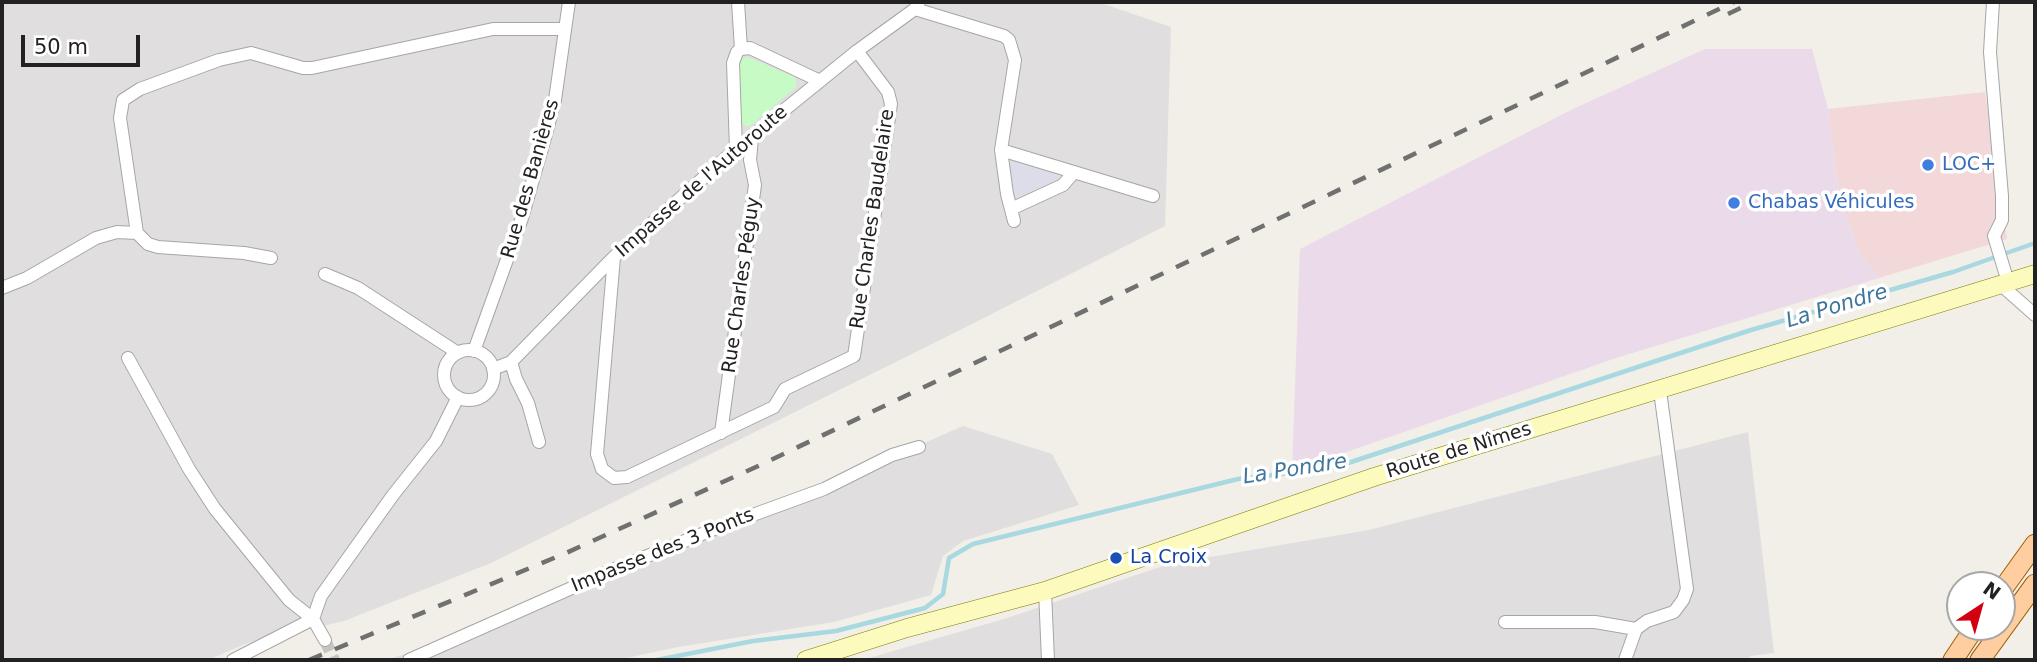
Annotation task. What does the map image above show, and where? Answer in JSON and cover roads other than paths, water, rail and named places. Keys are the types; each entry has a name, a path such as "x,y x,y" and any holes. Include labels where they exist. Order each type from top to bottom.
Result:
{"main road":[{"path":"2016,571 2035,544"},
{"path":"1980,660 2035,584"},
{"path":"1953,660 1966,641"}],"street":[{"name":"Rue des Banières","path":"474,351 522,218 547,134 555,100 569,2"},
{"path":"738,2 741,49"},
{"path":"1993,2 1990,52 2002,196 2002,220 1994,236 2004,277 2035,315"},
{"path":"917,5 1009,40 1015,60 1001,150 1012,215 1063,185 1074,172"},
{"name":"Impasse de l'Autoroute","path":"493,369 511,362 614,257 736,149 917,5"},
{"path":"271,258 158,247 148,244 137,233 120,118 123,100 140,89 219,60 251,53 303,68 312,68 493,29 565,29"},
{"path":"736,149 733,63 735,54 741,49 750,48 820,80"},
{"name":"Rue Charles Baudelaire","path":"722,433 774,407 785,389 853,356 891,104 888,92 857,51"},
{"name":"Rue Charles Péguy","path":"722,433 755,185 750,160 752,138"},
{"path":"1001,150 1153,195"},
{"path":"2,288 27,278 96,239 117,232 137,233"},
{"path":"614,257 597,454 601,469 614,478 627,477 722,433"},
{"path":"325,274 358,288 458,353"},
{"name":"Route de Nîmes","path":"806,660 907,628 1045,591 1374,477 1660,391 2004,277 2035,274"},
{"path":"474,351 486,357 494,377 488,392 474,400 458,397 447,386 444,371 452,357 458,353 474,351"},
{"path":"128,358 189,469 215,509 289,600 313,619 325,640"},
{"path":"511,362 528,403 539,442"},
{"path":"1625,660 1636,629 1647,621 1674,611 1683,600 1687,589 1660,391"},
{"path":"233,660 313,619 321,596 393,495 436,441 458,397"},
{"name":"Impasse des 3 Ponts","path":"409,660 610,571 824,489 892,455 919,447"},
{"path":"1045,591 1048,660"},
{"path":"1505,622 1595,622 1636,629"}],"waterway":[{"name":"La Pondre","path":"657,660 753,641 836,631 925,608 943,594 949,558 973,544 1238,479 1333,468 1751,330 1953,272 2035,243"}],"tunnel":[{"path":"325,640 334,660"}],"railway":[{"path":"309,660 566,553 756,467 1734,2"},
{"path":"1728,14 1753,2"}],"place":[{"name":"LOC+","path":"1928,165"},
{"name":"Chabas Véhicules","path":"1734,203"},
{"name":"La Croix","path":"1116,558"}]}
